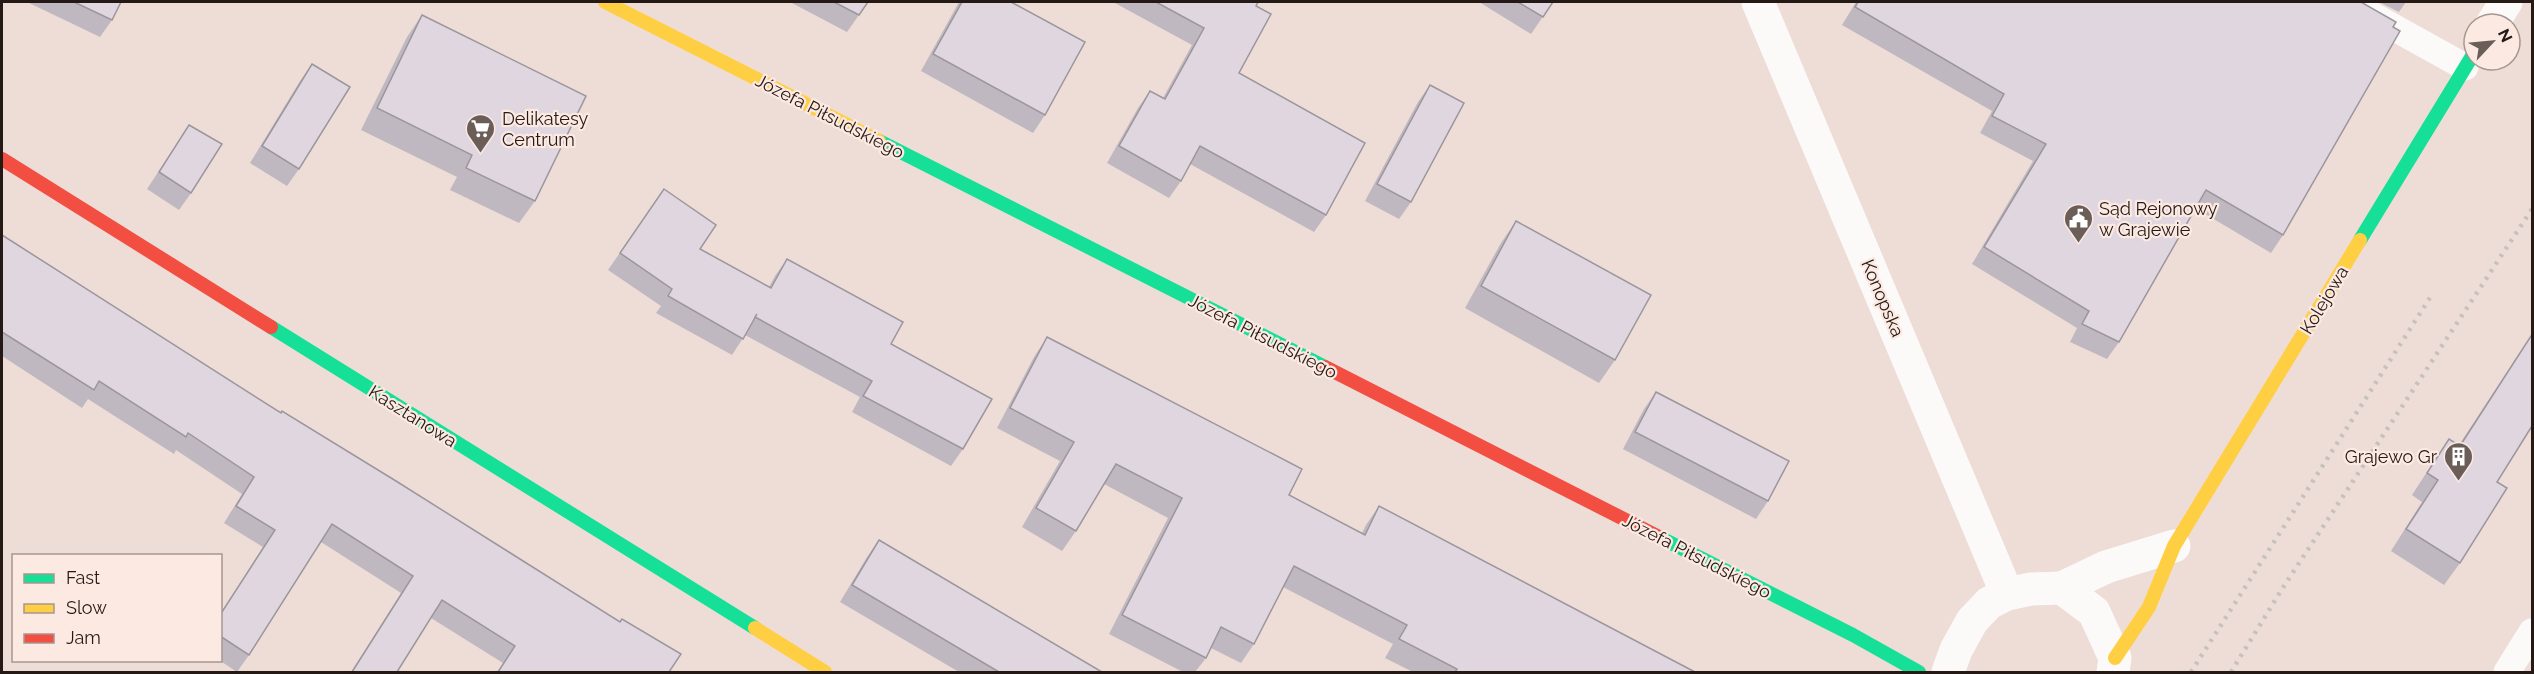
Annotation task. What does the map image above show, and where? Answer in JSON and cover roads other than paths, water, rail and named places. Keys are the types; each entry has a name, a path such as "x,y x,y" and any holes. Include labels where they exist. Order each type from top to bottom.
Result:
{"street":[{"name":"Józefa Piłsudskiego","path":"605,2 1853,635 1920,672"},
{"name":"Konopska","path":"1758,2 2007,594"},
{"name":"Kolejowa","path":"2114,665 2149,607 2174,546 2463,72"},
{"name":"Kasztanowa","path":"2,159 825,672"},
{"path":"1948,672 1956,650 1972,621 1989,603 2007,594 2031,589 2062,588 2106,567 2174,546"},
{"path":"2062,588 2094,612 2114,665"}],"lane":[{"path":"2348,2 2462,56"},
{"path":"2507,672 2532,632"}],"railway":[{"path":"2231,672 2282,589 2532,209"},
{"path":"2191,672 2433,293"}],"place":[{"name":"Delikatesy Centrum","path":"481,154"},
{"name":"Sąd Rejonowy w Grajewie","path":"2078,244"},
{"name":"Grajewo Gr","path":"2458,482"}]}
